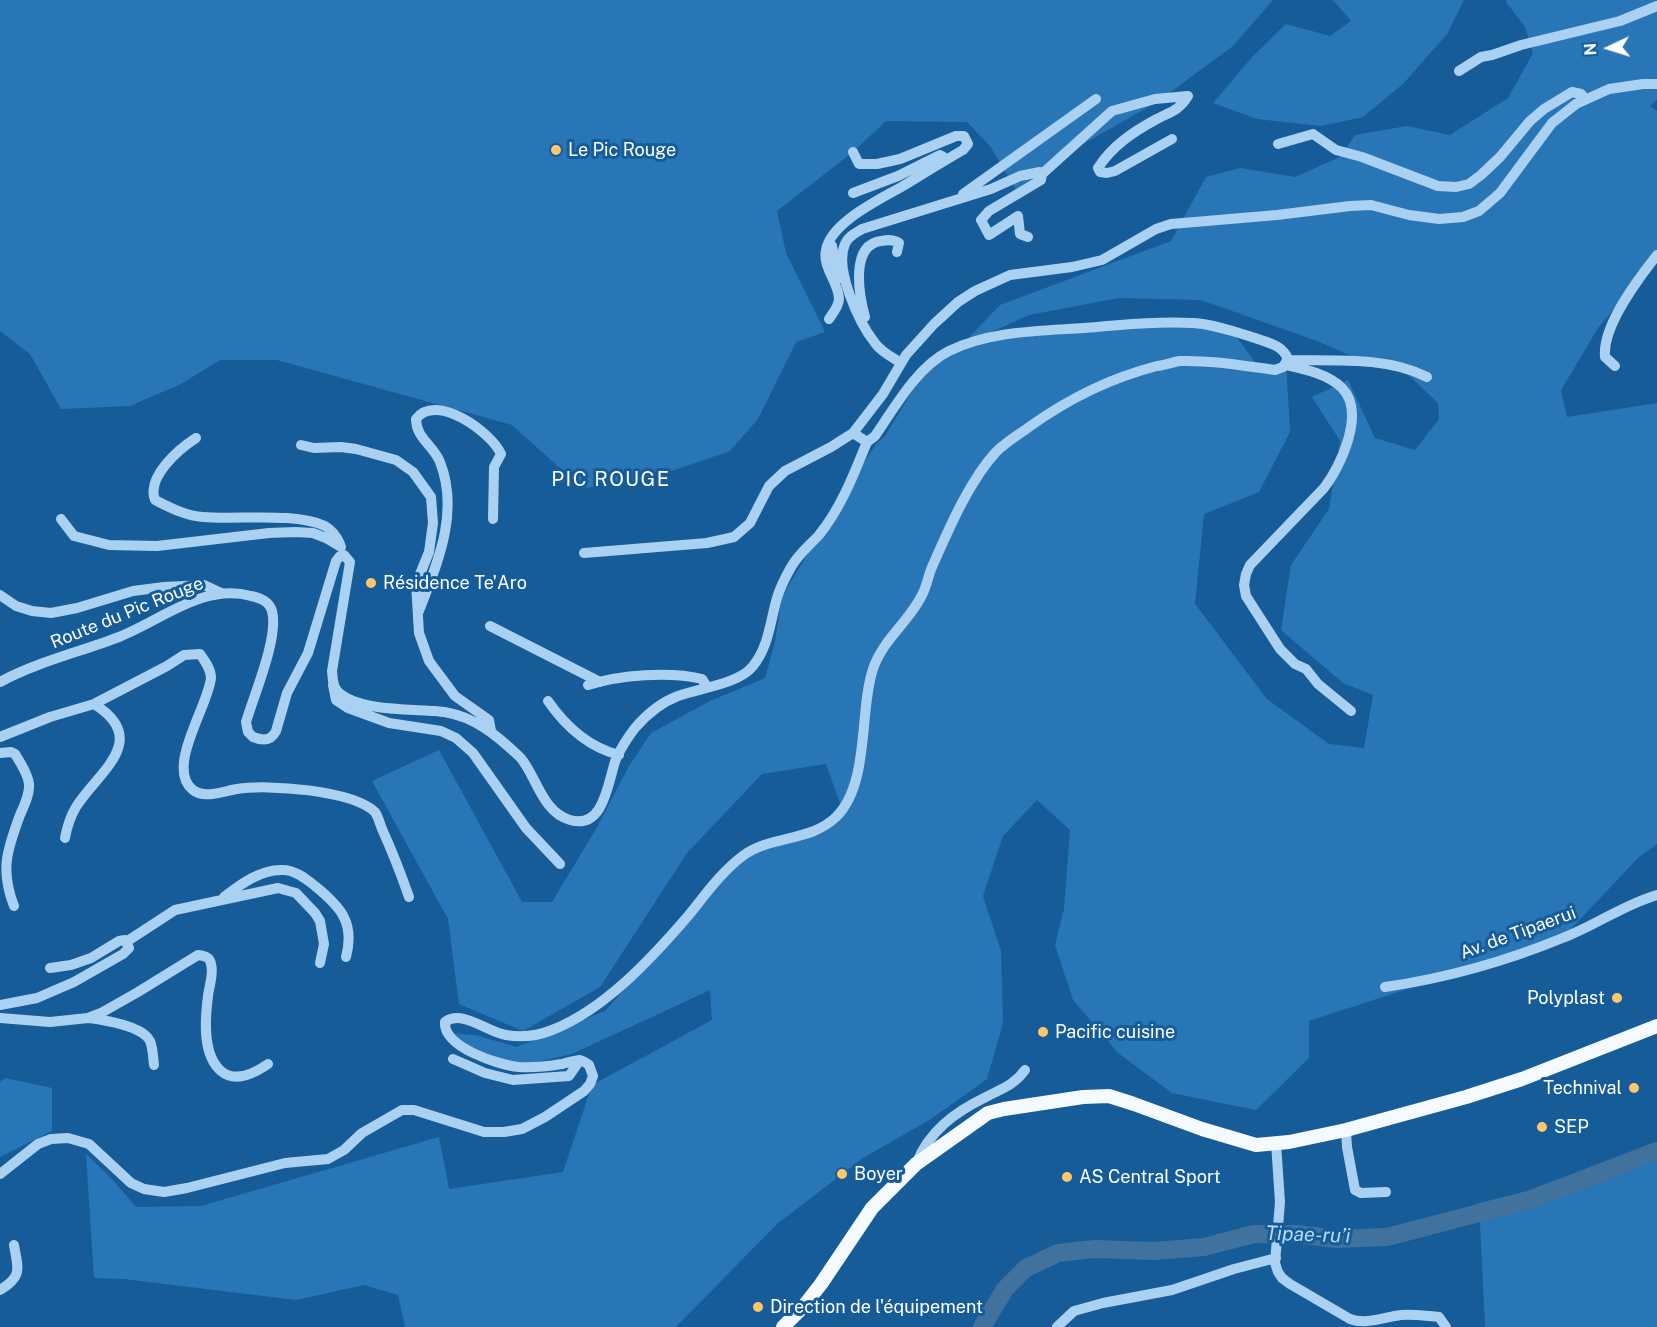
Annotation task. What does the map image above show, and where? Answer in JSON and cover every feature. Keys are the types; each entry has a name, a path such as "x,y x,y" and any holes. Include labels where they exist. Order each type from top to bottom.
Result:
{"main road":[{"path":"783,1327 821,1284 872,1208 916,1164 988,1113 1083,1097 1109,1096 1231,1138 1256,1145 1276,1143 1346,1130 1466,1097 1522,1079 1657,1026"}],"street":[{"path":"1459,71 1481,57 1620,21 1657,6"},
{"path":"584,553 698,544 734,537 750,523 769,486 785,471 853,433 883,394 906,355 934,324 958,302 975,291 1010,275 1072,267 1102,260 1156,229 1171,224 1350,206 1371,206 1439,219 1463,217 1479,211 1500,193 1552,123 1576,104 1609,89 1657,84"},
{"path":"1278,144 1314,134 1336,150 1362,157 1438,186 1456,187 1469,184 1481,175 1500,157 1530,121 1544,109 1572,92 1581,94 1586,99"},
{"path":"1029,237 1020,234 1018,216 989,236 981,220 989,211 1041,180 1042,174 1112,111 1155,99 1188,96 1181,107 1135,132 1120,143 1104,159 1098,168 1100,172 1115,171 1172,139"},
{"path":"958,198 1096,99"},
{"path":"829,319 836,309 839,298 826,260 827,246 843,224 968,144 964,136 956,136 900,159 877,164 859,164 853,152"},
{"path":"853,194 898,176 940,155 947,159"},
{"path":"901,363 876,344 859,317 843,268 845,243 852,235 886,221 991,189 1020,176 1040,172 1042,174"},
{"path":"868,332 860,285 862,252 871,244 888,240 895,240 899,243 897,252"},
{"path":"827,246 832,246 837,273 848,287"},
{"path":"1615,366 1605,357 1604,350 1610,328 1632,286 1657,255"},
{"path":"333,683 339,692 370,706 452,712 491,730 523,760 546,801 568,820 580,821 598,810 604,801 619,755 635,728 661,705 678,696 729,681 751,669 763,653 777,597 790,569 836,512 854,476 867,442 875,436 930,363 939,357 961,345 1021,332 1149,322 1196,323 1242,334 1274,345 1285,352 1287,362"},
{"path":"0,1174 38,1144 51,1139 68,1138 89,1144 131,1183 144,1190 164,1192 285,1162 328,1159 344,1150 362,1133 402,1110 414,1110 484,1132 504,1132 522,1128 545,1117 584,1091 590,1084 593,1076 589,1065 580,1060 553,1065 520,1067 495,1062 456,1043 448,1036 444,1028 445,1022 450,1018 461,1018 502,1035 521,1037 536,1036 555,1029 610,995 644,964 687,918 722,873 744,855 768,843 800,837 822,828 840,813 847,802 855,780 865,731 873,669 885,643 922,596 959,507 996,452 1053,410 1081,393 1142,370 1178,361 1220,363 1275,370 1287,362 1370,362 1416,372 1427,378"},
{"path":"1287,362 1343,389 1351,405 1352,422 1341,460 1334,475 1250,565 1244,585 1250,602 1280,649 1295,664 1306,669 1318,684 1351,711"},
{"path":"418,614 442,549 449,500 440,462 416,426 416,418 424,411 433,409 462,418 477,427 497,447 501,454 494,467 493,519"},
{"path":"853,433 867,442"},
{"path":"196,438 178,450 167,462 154,485 155,500 177,512 202,517 302,521 326,527 337,538 342,551"},
{"path":"301,445 314,448 340,447 396,460 413,472 431,497 434,523 429,552 416,584 419,633 429,662 455,696 489,720 491,730"},
{"path":"61,519 74,536 109,545 157,546 295,532 313,533 326,538 342,551 350,562 332,671 336,700 356,711 389,723 441,731 456,738 473,753 526,828 560,864"},
{"name":"Route du Pic Rouge","path":"0,682 30,668 129,633 169,611 221,593 239,592 263,599 272,610 273,622 269,650 246,722 248,732 253,737 268,740 276,731 287,693 308,653 336,561 342,551"},
{"path":"0,595 24,609 51,613 77,608 133,591 164,587 204,585 221,593"},
{"path":"490,626 600,682"},
{"path":"0,737 50,717 94,704 184,655 200,654 208,665 211,677 197,724 184,755 185,780 191,789 199,794 245,788 290,788 346,796 375,812 395,857 409,897"},
{"path":"588,686 641,676 692,677 702,679 707,687"},
{"path":"548,701 575,732 603,751 619,755"},
{"path":"65,838 68,823 77,806 114,760 118,747 120,732 118,727 94,704"},
{"path":"0,753 15,754 29,782 25,802 8,853 5,873 8,891 14,906"},
{"path":"219,900 243,882 258,875 283,870 302,876 335,902 342,912 349,934 346,957"},
{"path":"50,968 71,965 91,958 119,941 126,942 175,910 278,888 296,892 320,921 324,944 320,963"},
{"name":"Av. de Tipaerui","path":"1385,987 1445,977 1512,957 1566,937 1657,895"},
{"path":"0,1005 37,998 74,982 127,951 129,948 126,942"},
{"path":"0,1018 50,1022 88,1018 138,992 198,955 206,956 211,961 212,972 206,1034 212,1062 231,1077 252,1074 268,1064"},
{"path":"88,1018 144,1032 151,1042 154,1065"},
{"path":"453,1059 485,1073 513,1080 569,1076 580,1060"},
{"path":"916,1164 926,1142 942,1124 966,1108 1016,1082 1025,1070"},
{"path":"1346,1130 1348,1157 1355,1190 1361,1193 1386,1192"},
{"path":"1276,1143 1280,1179 1279,1227 1275,1263 1282,1278 1358,1322 1402,1315 1420,1315 1439,1317 1446,1327"},
{"path":"0,1290 17,1276 14,1245"},
{"path":"1057,1327 1074,1311 1172,1290 1276,1254"}],"shaded area":[{"path":"0,0 1273,0 1233,46 1157,102 1071,151 1017,191 990,146 967,122 886,121 854,151 777,211 786,253 825,332 796,342 758,419 730,451 634,484 582,488 512,425 277,360 220,360 181,384 130,406 61,409 30,354 0,331"},
{"path":"1333,0 1464,0 1447,34 1403,84 1363,117 1321,126 1257,119 1213,103 1254,55 1286,24 1330,36 1351,21"},
{"path":"1507,0 1657,0 1657,99 1650,106 1657,111 1657,259 1598,328 1561,390 1567,417 1657,403 1657,844 1638,858 1570,930 1487,963 1309,1021 1309,1058 1256,1110 1172,1093 1118,1053 1073,1000 1055,945 1064,909 1070,830 1037,800 1003,836 983,896 1001,951 1003,1023 987,1079 931,1119 863,1158 777,1224 676,1327 405,1327 398,1295 364,1285 296,1300 124,1279 94,1278 86,1154 136,1207 201,1206 439,1137 449,1189 563,1172 592,1085 712,1020 710,990 572,1054 523,1065 483,1057 450,1033 475,1035 517,1047 605,1011 703,896 764,845 831,822 842,809 826,764 762,774 687,853 600,987 523,1031 459,1004 448,919 372,781 439,750 522,902 552,902 596,829 629,766 651,733 710,701 765,678 775,642 782,596 858,472 876,444 885,436 919,380 950,349 1021,334 1128,324 1229,327 1258,366 1280,367 1285,344 1290,432 1259,492 1204,514 1195,604 1267,699 1329,744 1364,748 1373,695 1343,683 1281,630 1291,565 1329,509 1340,441 1312,397 1348,380 1375,438 1415,450 1439,419 1438,403 1403,370 1354,357 1317,341 1201,300 1119,298 1029,315 961,346 1000,305 1171,241 1206,177 1240,168 1295,177 1340,157 1355,135 1407,126 1450,135 1508,98 1533,53 1525,27 1506,2"},
{"path":"5,1078 52,1088 52,1131 0,1157 0,1082"},
{"path":"1657,1147 1657,1327 1485,1327 1479,1203 1592,1175"}],"waterway":[{"name":"Tipae-ru’i","path":"982,1327 1005,1289 1026,1268 1058,1253 1095,1249 1154,1251 1204,1247 1254,1234 1296,1234 1336,1239 1387,1237 1529,1200 1657,1151"}],"place":[{"name":"Le Pic Rouge","path":"556,150"},
{"name":"Résidence Te'Aro","path":"371,583"},
{"name":"Polyplast","path":"1617,998"},
{"name":"Pacific cuisine","path":"1043,1032"},
{"name":"Technival","path":"1634,1088"},
{"name":"SEP","path":"1542,1127"},
{"name":"Boyer","path":"842,1174"},
{"name":"AS Central Sport","path":"1067,1177"},
{"name":"Direction de l'équipement","path":"758,1307"}],"district":[{"name":"PIC ROUGE","path":"611,480"}]}
